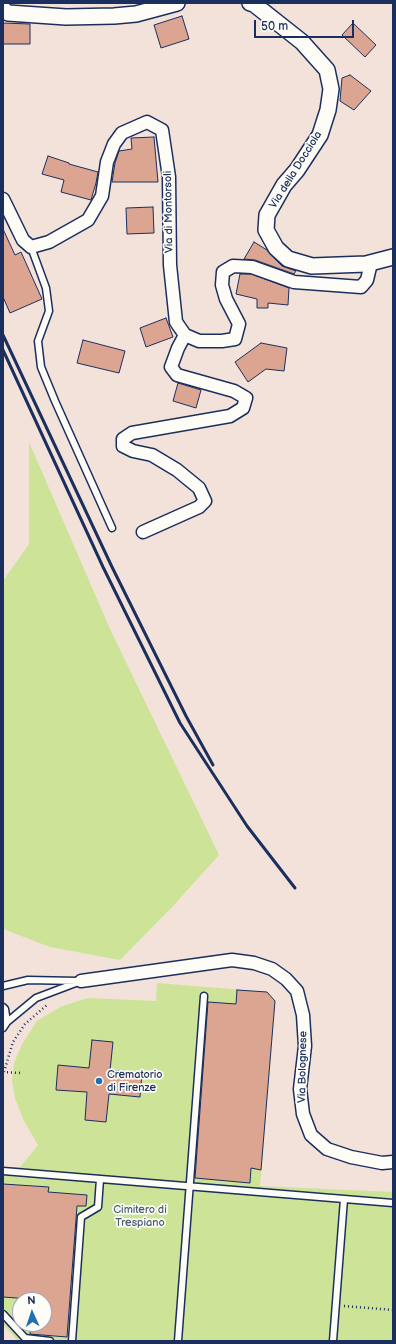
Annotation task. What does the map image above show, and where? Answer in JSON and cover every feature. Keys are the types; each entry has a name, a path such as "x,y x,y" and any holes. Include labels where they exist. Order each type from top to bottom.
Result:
{"street":[{"path":"3,9 8,13 66,17 114,16 136,14 177,3"},
{"name":"Via della Docciola","path":"250,3 254,4 302,42 327,70 331,89 328,110 320,135 297,170 284,185 267,215 266,230 276,248 288,259 312,266 366,264 393,257"},
{"name":"Via di Montorsoli","path":"31,247 49,242 88,220 102,196 107,162 114,144 122,133 148,122 162,130 169,177 170,265 176,322 185,335"},
{"path":"3,198 23,240 31,247"},
{"path":"143,532 199,507 205,501 199,488 177,470 152,455 133,451 123,446 123,439 132,433 230,416 243,408 246,398 234,391 177,375 171,367 178,348 185,335 199,341 222,341 235,339 239,324 226,299 222,285 223,272 233,266 252,267 294,282 361,287 367,280 371,263"},
{"name":"Via Bolognese","path":"81,981 232,960 254,963 272,969 286,979 296,991 303,1015 305,1046 300,1089 302,1114 311,1135 327,1148 351,1157 382,1163 393,1162"}],"lane":[{"path":"31,247 46,288 49,311 38,341 41,367 112,528"},
{"path":"3,986 28,980 81,981"},
{"path":"5,1025 36,998 81,981"},
{"path":"178,1341 204,996"},
{"path":"3,1007 5,1009 5,1025"},
{"path":"3,1171 393,1203"},
{"path":"72,1341 81,1217 98,1206 100,1179"},
{"path":"333,1341 344,1199"},
{"path":"3,1314 25,1338 50,1341"}],"path":[{"path":"3,1072 22,1073"},
{"path":"336,1305 393,1310"}],"green space":[{"path":"29,442 110,629 219,855 173,906 120,960 50,947 3,929 3,581 29,544"},
{"name":"Cimitero di Trespiano","path":"157,983 267,992 275,1001 260,1186 393,1192 393,1341 18,1341 3,1324 3,1167 20,1167 38,1145 23,1119 15,1098 12,1081 14,1063 22,1044 37,1021 60,1007 87,998 156,1001"}],"building":[{"path":"182,16 189,39 161,48 154,25"},
{"path":"3,23 30,24 30,44 3,44"},
{"path":"353,23 376,45 365,57 342,35"},
{"path":"350,75 371,91 354,110 340,101 342,78"},
{"path":"154,137 158,182 112,182 115,163 119,151 132,149 131,138"},
{"path":"48,156 69,164 98,172 91,200 61,192 64,180 42,174"},
{"path":"153,207 154,233 127,234 126,208"},
{"path":"3,229 15,255 21,252 42,299 10,313 3,297"},
{"path":"254,242 267,250 282,266 296,271 294,274 255,260 244,259"},
{"path":"240,274 251,274 289,288 288,305 268,303 268,308 257,308 257,299 236,294"},
{"path":"166,318 173,337 146,347 140,328"},
{"path":"83,340 125,351 119,373 77,363"},
{"path":"261,343 287,348 284,371 266,369 248,382 235,362"},
{"path":"178,383 201,390 196,408 173,401"},
{"path":"237,990 267,992 275,1001 261,1170 251,1168 250,1183 195,1178 208,1002 236,1004"},
{"name":"Crematorio di Firenze","path":"92,1040 113,1042 110,1070 142,1073 140,1097 109,1094 106,1122 85,1120 87,1092 56,1090 58,1065 89,1068"},
{"path":"3,1184 49,1187 48,1192 87,1195 86,1206 77,1206 67,1337 30,1334 30,1332 52,1332 52,1292 12,1292 12,1298 3,1297"}],"railway":[{"path":"3,335 112,567 186,716 213,765"},
{"path":"3,350 103,567 180,723 247,826 295,888"}],"place":[{"name":"Crematorio di Firenze","path":"99,1081"}]}
